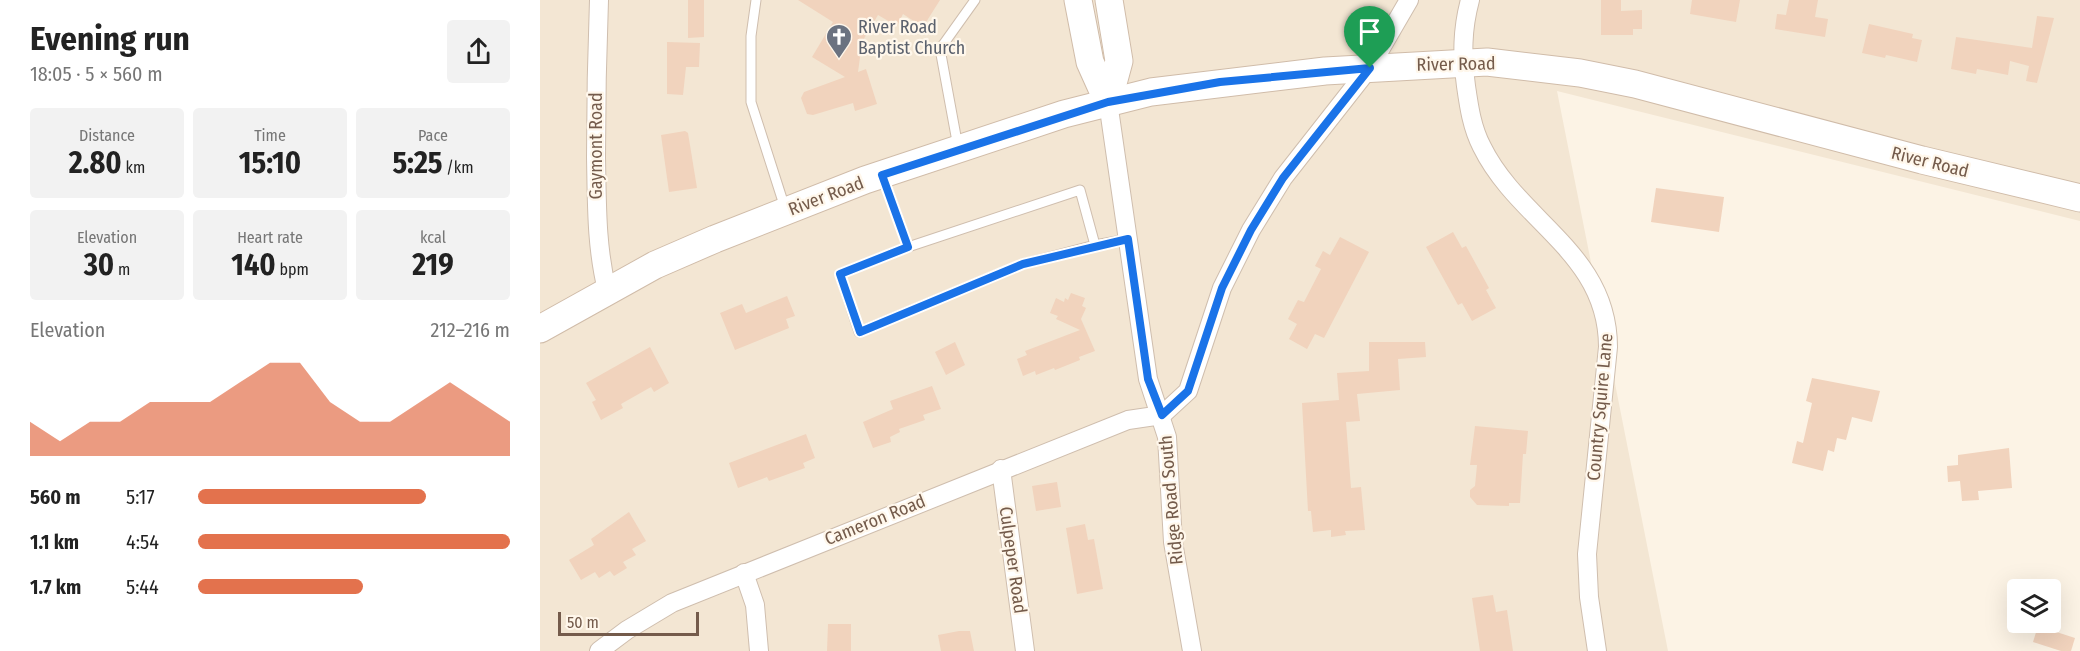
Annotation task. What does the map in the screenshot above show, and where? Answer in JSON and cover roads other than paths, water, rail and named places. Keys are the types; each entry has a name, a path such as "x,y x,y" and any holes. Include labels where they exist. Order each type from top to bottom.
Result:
{"main road":[{"path":"1078,0 1090,62 1108,102"},
{"path":"1108,102 1119,61 1109,0"},
{"name":"River Road","path":"540,329 655,265 785,211 882,175 1108,102 1220,82 1370,68 1488,62 1536,66 1635,84 1922,160 2080,198"}],"street":[{"name":"Gaymont Road","path":"599,0 596,66 597,227 600,260 607,290"},
{"path":"1162,415 1188,391 1222,288 1251,230 1283,178 1370,68 1409,0"},
{"name":"Country Squire Lane","path":"1470,0 1462,41 1463,63 1473,126 1482,148 1509,185 1591,278 1606,313 1608,346 1587,554 1589,597 1597,651"},
{"name":"Ridge Road South","path":"1108,102 1148,379 1162,415 1169,456 1173,542 1192,651"},
{"name":"Cameron Road","path":"599,651 627,630 672,603 1001,469 1128,420 1162,415"},
{"name":"Culpeper Road","path":"1001,469 1025,651"},
{"path":"744,573 755,605 759,651"}],"lane":[{"path":"756,0 751,36 751,102 785,211"},
{"path":"958,150 940,49 975,0"},
{"path":"882,175 908,247"},
{"path":"1095,245 1080,190 908,247 840,274 860,332 1023,264 1095,245 1128,239"}],"place":[{"name":"River Road Baptist Church","path":"839,60"}]}
